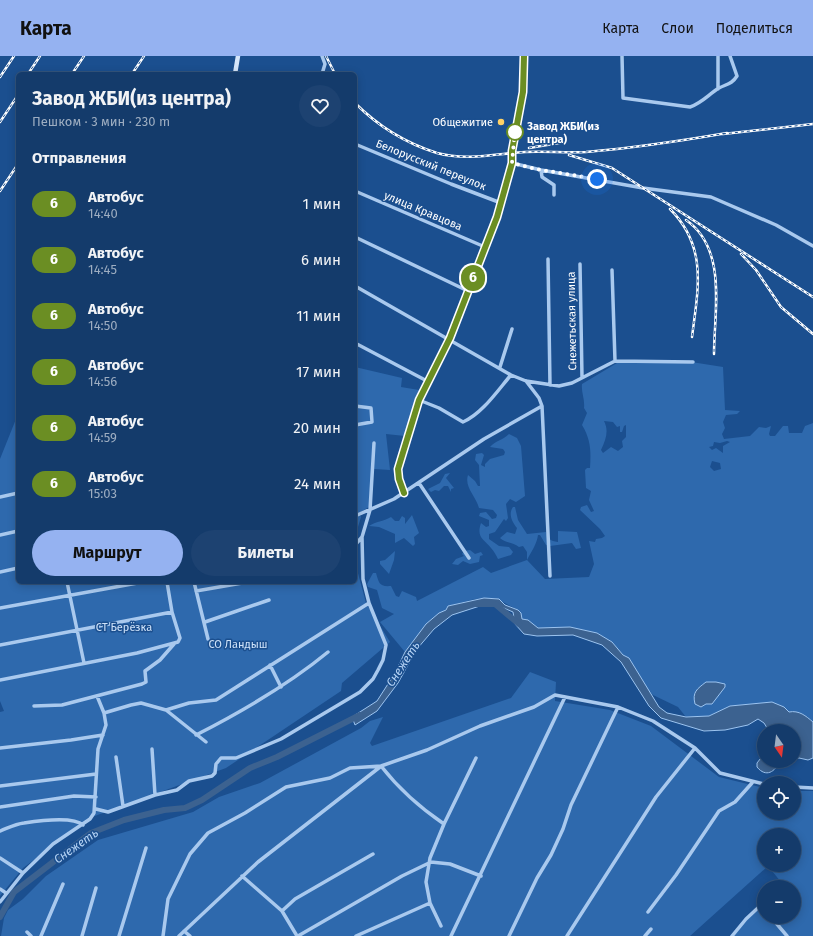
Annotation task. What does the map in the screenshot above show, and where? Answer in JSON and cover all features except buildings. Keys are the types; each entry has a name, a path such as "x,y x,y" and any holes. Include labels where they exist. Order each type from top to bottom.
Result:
{"street":[{"path":"236,72 238,56"},
{"path":"322,56 325,64 323,72"},
{"path":"404,493 399,479 398,469 419,400 427,381 450,338 492,232 512,163 512,151 523,92 524,56"},
{"path":"622,56 623,98 690,107 700,104 718,89 734,82 737,76 730,56"},
{"path":"718,56 718,89"},
{"name":"Белорусский переулок","path":"357,145 451,184 501,202"},
{"path":"512,163 541,170 642,188 711,197 776,225 813,246"},
{"path":"541,170 542,177 554,185 554,195"},
{"name":"улица Кравцова","path":"357,192 485,247"},
{"path":"357,238 468,291"},
{"path":"548,259 550,385"},
{"name":"Снежетьская улица","path":"580,264 582,377"},
{"path":"612,270 615,361"},
{"name":"Снежетьская улица","path":"357,287 450,338 511,375 526,381 560,386 572,383 615,361 693,362"},
{"path":"500,367 512,329"},
{"path":"357,343 427,381"},
{"path":"419,400 439,408 463,422 468,420 488,402 511,375"},
{"path":"526,381 539,398 542,406 550,576"},
{"path":"357,406 371,408 372,422 357,425"},
{"path":"357,515 404,493 484,439 542,406"},
{"path":"96,809 108,812 155,795 177,790 189,781 212,776 215,773 216,764 220,758 236,758 281,739 360,692 376,675 383,660 386,645 369,603 363,579 362,537 370,510 374,443"},
{"path":"419,483 469,558"},
{"path":"0,497 16,494"},
{"path":"0,535 16,531"},
{"path":"357,543 362,537"},
{"path":"0,572 16,568"},
{"path":"67,584 84,663"},
{"path":"0,608 133,584"},
{"path":"34,706 62,705 146,682 145,671 169,651 180,638 172,612 167,584"},
{"path":"194,584 208,639"},
{"path":"196,591 236,584"},
{"path":"205,622 269,600"},
{"path":"166,710 189,703 216,700 369,603"},
{"path":"0,645 77,629 172,612"},
{"path":"0,680 78,666 84,663 174,644"},
{"path":"196,735 244,710 281,687 328,652"},
{"path":"270,665 281,687"},
{"path":"163,936 168,899 190,854 208,833 246,813 286,786 330,778 350,768 381,766 426,750 480,726 534,707 555,695 618,707 653,721 695,748 720,773 757,783"},
{"path":"0,902 23,873 53,844 90,819 96,809 98,749 106,725 104,713 97,696"},
{"path":"451,936 481,876 565,697"},
{"path":"104,713 141,704 166,710 206,742"},
{"path":"509,936 537,878 551,855 563,829 571,805 618,707"},
{"path":"0,748 103,735"},
{"path":"568,936 656,797 695,748"},
{"path":"152,749 155,795"},
{"path":"116,757 123,806"},
{"path":"441,926 430,903 426,882 430,858 444,824 476,758"},
{"path":"381,766 398,788 426,812 444,824"},
{"path":"178,936 242,876 293,833 381,766"},
{"path":"0,786 96,774"},
{"path":"648,912 676,875 719,811 735,802 752,782"},
{"path":"801,787 813,788"},
{"path":"0,807 74,796 96,797"},
{"path":"0,831 24,822 44,820 71,821 83,825"},
{"path":"119,936 146,848"},
{"path":"282,911 295,899 373,854"},
{"path":"0,858 23,873"},
{"path":"242,876 282,911 297,936 402,876 430,862 450,864 481,876"},
{"path":"41,936 63,884"},
{"path":"82,936 96,888"},
{"path":"0,889 6,893"},
{"path":"356,936 430,903"},
{"path":"732,936 757,909"},
{"path":"777,924 787,936"},
{"path":"645,936 651,929"},
{"path":"184,930 190,936"},
{"path":"27,932 31,936"}],"green space":[{"path":"662,360 685,361 723,367 725,410 740,411 737,414 726,415 723,422 725,428 722,434 724,439 750,436 759,427 766,428 771,426 770,436 775,436 783,426 788,426 789,433 802,433 805,426 813,423 813,722 799,713 789,712 784,707 762,703 730,706 709,716 686,717 678,707 653,695 647,689 629,659 623,655 612,642 597,633 570,627 538,628 522,619 518,610 495,598 475,599 448,606 442,613 424,627 405,652 380,622 394,614 382,608 377,590 368,587 367,584 373,573 376,573 380,584 384,586 391,586 396,596 399,597 402,591 416,597 417,601 483,567 491,573 527,560 545,579 589,577 594,564 589,541 595,542 596,539 605,536 600,529 580,510 581,507 587,505 591,512 594,511 589,500 591,491 586,488 585,470 590,468 590,451 589,441 582,425 587,413 584,408 582,384 617,363","holes":["604,421 613,422 617,427 620,426 620,432 622,432 624,426 626,425 626,437 622,441 623,447 618,451 611,447 603,453 601,450 606,435 606,425","727,441 730,442 723,446 723,453 716,448 712,450 709,447 713,446 714,442 720,443","712,461 720,463 721,469 714,471 710,467"]},
{"path":"357,367 402,378 401,387 419,390 405,436 386,434 390,470 374,469 369,507 359,513 361,517 357,528"},
{"path":"16,419 16,584 357,584 357,569 366,603 390,642 342,683 341,691 226,768 92,817 23,868 0,896 0,712 4,711 0,701 0,459"},
{"path":"509,434 517,438 521,446 525,496 516,502 510,499 506,504 508,518 506,521 504,519 495,532 489,534 489,539 499,546 509,547 513,552 511,555 498,559 493,550 483,540 479,532 481,523 486,527 489,526 489,520 479,516 480,513 486,512 492,519 496,518 497,515 493,510 479,508 469,488 467,479 468,475 478,486 480,486 479,465 475,460 476,454 482,453 484,455 481,465 485,467 485,464 490,459 504,455 505,452 503,449 490,447"},
{"path":"450,473 446,478 454,488 451,489 451,492 448,486 444,486 439,491 435,490 431,492 428,489 440,483 445,474"},
{"path":"513,507 515,507 518,520 527,534 546,532 550,539 558,542 558,531 577,532 581,548 576,549 572,543 550,546 546,545 540,535 538,535 535,545 527,560 527,552 523,546 519,547 500,538 507,532 515,534 517,528 512,521 511,515"},
{"path":"412,515 419,533 414,537 415,544 413,546 404,538 395,543 395,534 379,527 369,526 391,517 395,521 399,521 402,516 405,518 405,524"},
{"path":"470,550 475,554 481,552 483,555 480,556 479,562 470,564 463,561 458,565 452,564 456,559 464,556 462,554 464,551"},
{"path":"395,551 394,560 389,574 380,564 380,561 385,560"},
{"path":"530,672 556,682 555,701 610,710 651,726 719,777 757,786 757,820 801,820 801,791 813,791 813,936 730,936 757,911 757,924 801,924 801,880 779,880 773,872 801,872 801,828 757,828 757,872 761,872 690,936 1,936 4,918 8,910 23,899 46,876 98,840 193,812 219,797 260,783 361,728 370,721 383,717 370,743 372,746 511,698"}],"water":[{"path":"484,598 499,599 505,605 518,610 521,613 522,619 528,620 538,628 570,627 597,633 612,642 623,655 629,658 659,707 667,713 686,717 709,716 730,706 772,702 784,707 789,712 802,714 813,722 813,758 808,760 801,758 801,724 765,724 758,719 748,725 725,730 704,731 661,718 649,706 621,662 602,645 573,635 537,636 524,634 515,624 513,612 499,606 486,604 452,615 434,629 417,649 398,683 377,711 355,725 352,717 377,701 395,673 405,652 426,624 439,613 446,610 448,606"},
{"path":"706,682 725,684 725,687 712,704 706,704 701,707 695,704 694,696 696,691"},
{"path":"758,768 776,768 767,773"}],"waterway":[{"name":"Снежеть","path":"475,604 495,604 519,624"},
{"name":"Снежеть","path":"0,917 14,892 91,833 124,820 164,810 185,808 202,800 250,768 277,757 360,715"}],"railway":[{"path":"0,77 14,56"},
{"path":"29,72 40,56"},
{"path":"73,72 84,56"},
{"path":"133,72 144,56"},
{"path":"326,56 334,72"},
{"path":"0,122 16,98"},
{"path":"357,105 373,120 403,139 437,153 470,157 525,152 586,152 656,144 727,133"},
{"path":"723,134 813,124"},
{"path":"529,148 565,142"},
{"path":"569,155 612,168 813,297"},
{"path":"0,191 16,167"},
{"path":"670,209 682,223 690,238 698,269 698,285 692,337"},
{"path":"686,220 699,232 708,247 713,264 716,282 714,354"},
{"path":"741,254 756,270 781,307 813,334"}],"bus line":[{"name":"6","path":"404,493 401,487 398,469 419,400 427,381 450,338 492,232 512,163 512,151 523,92 524,56"}],"place":[{"name":"Общежитие","path":"501,122"},
{"name":"Завод ЖБИ(из центра)","path":"515,132"}],"route":[{"path":"515,132 515,129 512,163 536,169 597,179"}],"park label":[{"name":"СТ Берёзка","path":"124,627"},
{"name":"СО Ландыш","path":"238,644"}]}
